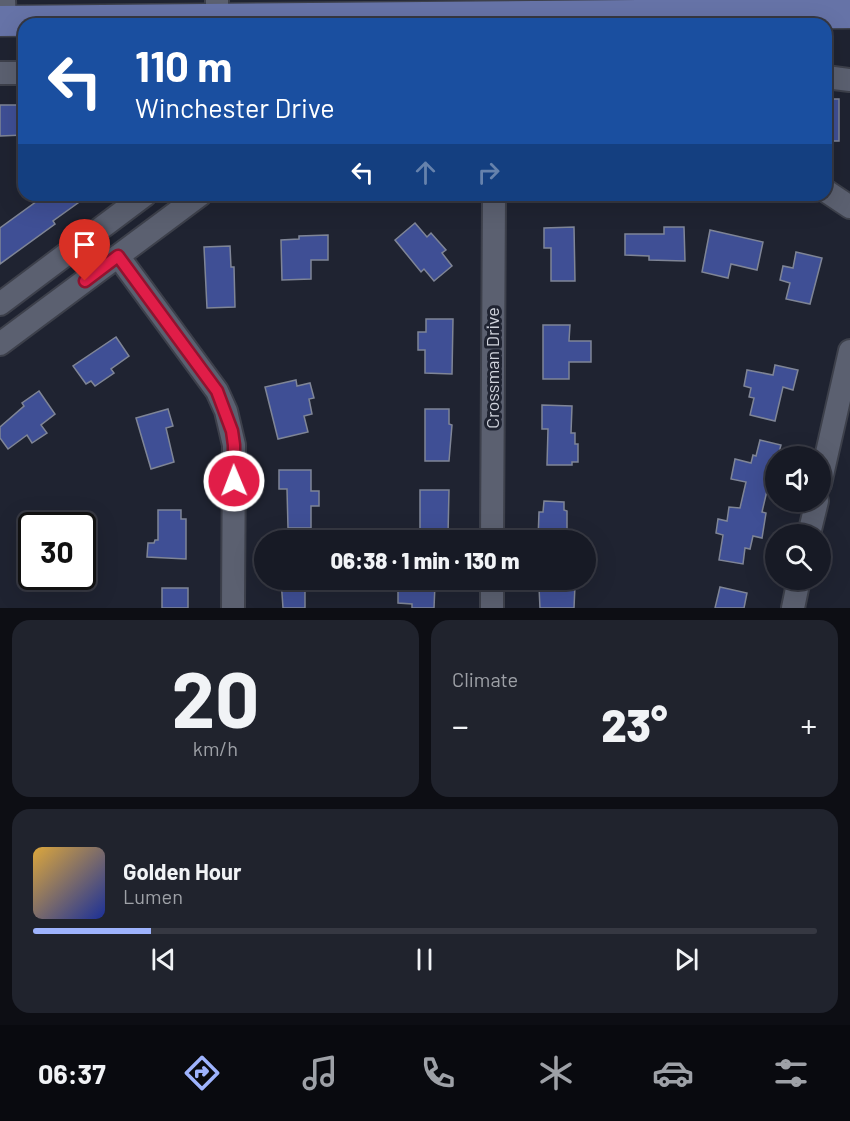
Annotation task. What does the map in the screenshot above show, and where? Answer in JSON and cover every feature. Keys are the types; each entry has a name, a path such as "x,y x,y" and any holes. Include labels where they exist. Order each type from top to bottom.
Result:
{"main road":[{"path":"596,18 850,13"},
{"path":"3,14 217,14 402,18"}],"street":[{"path":"0,73 18,73"},
{"path":"832,78 850,80"},
{"path":"832,195 850,207"},
{"path":"0,304 137,201"},
{"path":"162,201 173,215"},
{"path":"0,344 193,201"},
{"name":"Crossman Drive","path":"492,530 494,201"},
{"path":"118,256 217,391 226,411 234,445 233,608"},
{"path":"829,446 850,351"},
{"path":"492,590 492,608"},
{"path":"793,608 797,590"}],"building":[{"path":"832,99 839,99 839,141 832,141"},
{"path":"0,105 18,105 18,135 0,136"},
{"path":"37,201 81,201 53,221 55,224 0,264 0,228"},
{"path":"415,223 427,237 431,233 446,250 442,253 452,266 434,281 424,269 421,272 395,240"},
{"path":"574,227 575,281 551,281 551,248 544,248 544,228"},
{"path":"664,227 684,227 685,261 649,260 649,256 625,255 625,234 664,234"},
{"path":"710,230 763,242 757,270 731,264 728,278 702,272"},
{"path":"328,235 328,260 311,260 311,279 282,280 281,240 299,239 299,236"},
{"path":"230,246 231,267 234,267 235,307 207,308 204,247"},
{"path":"796,252 822,258 810,304 786,299 790,283 780,280 783,266 793,268"},
{"path":"426,319 453,319 452,374 425,373 425,350 418,350 418,332 426,332"},
{"path":"543,325 570,325 569,341 591,341 591,362 569,362 569,379 543,379"},
{"path":"116,337 129,356 111,369 114,373 95,386 91,381 86,384 73,366"},
{"path":"775,365 798,370 793,390 783,387 775,421 750,415 754,398 749,397 751,388 744,386 747,370 773,375"},
{"path":"296,380 297,386 310,383 314,398 309,399 312,414 304,416 308,432 278,439 265,387"},
{"path":"39,391 55,414 41,425 47,433 32,443 27,435 8,449 0,438 0,427 24,406 22,403"},
{"path":"542,405 572,406 571,433 575,433 575,444 578,444 578,462 572,462 572,465 547,465 548,429 542,429"},
{"path":"168,409 173,426 166,428 174,462 151,469 136,418"},
{"path":"425,409 449,409 449,424 452,425 449,461 425,461"},
{"path":"760,440 781,445 765,446 765,499 762,512 766,513 762,538 753,536 750,549 745,548 743,564 719,560 723,535 716,533 718,519 727,521 729,507 740,508 746,482 731,479 735,459 751,463 753,455 756,456"},
{"path":"279,470 311,470 311,491 319,491 319,506 311,506 311,528 288,528 287,489 279,489"},
{"path":"420,490 449,490 448,530 420,530"},
{"path":"544,501 564,502 564,510 567,511 567,530 538,530 539,512 543,512"},
{"path":"158,510 181,510 181,519 186,519 186,559 147,557 148,543 158,540"},
{"path":"720,587 747,593 744,608 715,608"},
{"path":"162,588 188,588 188,608 162,608"},
{"path":"282,590 305,590 305,608 283,608"},
{"path":"398,590 435,590 434,608 412,608 412,604 398,603"},
{"path":"539,590 575,590 574,608 540,608"}],"route":[{"path":"85,281 118,256 217,391 232,431 234,481"}]}
